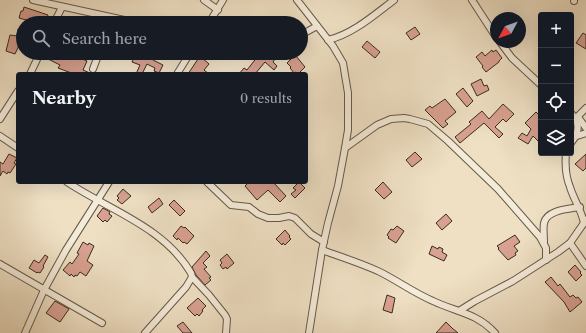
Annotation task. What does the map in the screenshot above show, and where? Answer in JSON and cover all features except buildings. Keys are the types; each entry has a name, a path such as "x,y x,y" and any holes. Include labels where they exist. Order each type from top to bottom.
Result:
{"street":[{"path":"33,0 44,1 95,16"},
{"path":"204,0 218,10"},
{"path":"214,16 223,0"},
{"path":"297,0 333,46 343,63 347,79 349,114 345,148 338,186 322,250 309,333"},
{"path":"328,40 337,38 348,32 394,0"},
{"path":"472,0 490,28"},
{"path":"58,16 62,7"},
{"path":"308,31 317,26"},
{"path":"504,48 512,58 538,81"},
{"path":"31,72 37,60"},
{"path":"93,69 96,60"},
{"path":"178,72 186,60"},
{"path":"0,119 16,94"},
{"path":"575,116 586,108"},
{"path":"575,116 586,128"},
{"path":"575,116 578,123 577,136"},
{"path":"345,148 377,125 391,119 410,119 428,124 498,189 544,243"},
{"path":"574,140 577,136 586,133"},
{"path":"0,136 16,147"},
{"path":"459,312 475,301 513,282 570,243 585,222 570,187 566,171 566,156"},
{"path":"70,184 141,224 172,249 187,267 192,277 225,315 227,319 226,333"},
{"path":"25,333 44,290 66,250 108,184"},
{"path":"210,184 231,205 249,207 258,214 268,218 292,216 311,234 324,242"},
{"path":"546,260 544,222 557,211 580,208"},
{"path":"570,243 586,266"},
{"path":"322,250 379,271 420,295 441,305 475,317 495,333"},
{"path":"0,264 102,323"},
{"path":"145,333 186,287 192,277"}]}
